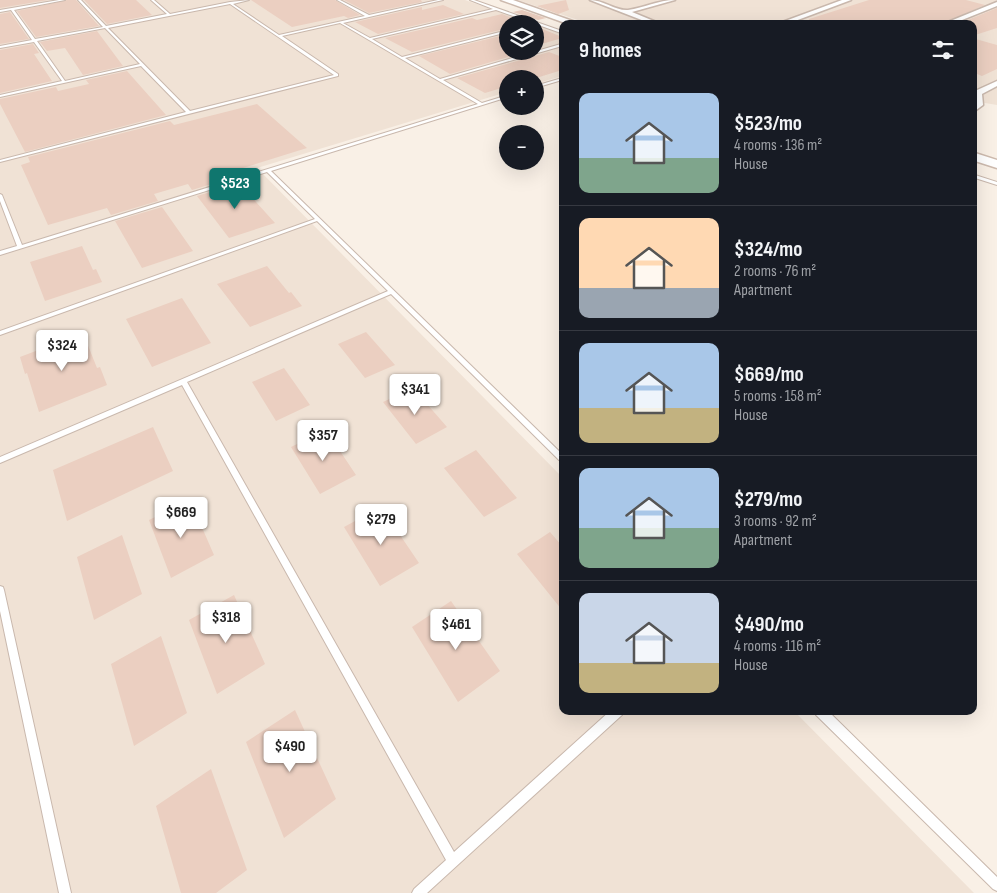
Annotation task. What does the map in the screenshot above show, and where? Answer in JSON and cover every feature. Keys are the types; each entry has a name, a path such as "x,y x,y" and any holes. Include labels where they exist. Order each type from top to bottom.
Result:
{"street":[{"path":"505,0 565,20"},
{"path":"593,0 647,20"},
{"path":"626,12 672,0"},
{"path":"791,20 848,0"},
{"path":"956,20 997,4"},
{"path":"977,107 979,105 978,93 997,83"},
{"path":"977,158 997,164"}],"lane":[{"path":"0,11 64,0"},
{"path":"79,0 188,113"},
{"path":"152,0 170,15"},
{"path":"0,47 248,0"},
{"path":"338,0 368,16"},
{"path":"278,36 442,0"},
{"path":"471,0 512,15"},
{"path":"412,2 418,5"},
{"path":"0,162 337,75 230,3"},
{"path":"12,9 64,82"},
{"path":"369,39 496,9"},
{"path":"340,22 481,104"},
{"path":"544,26 559,31"},
{"path":"402,58 499,33"},
{"path":"440,80 559,46"},
{"path":"0,96 142,65"},
{"path":"544,84 559,79"},
{"path":"0,253 499,99"},
{"path":"268,170 559,455"},
{"path":"977,177 997,184"},
{"path":"0,195 20,247"},
{"path":"0,334 319,219"},
{"path":"0,460 392,290"},
{"path":"183,381 453,861"},
{"path":"0,590 65,893"},
{"path":"418,893 614,715"},
{"path":"824,715 997,885"}],"shaded area":[{"path":"0,0 465,0 508,15 499,15 499,60 544,60 544,27 559,33 559,77 544,81 544,70 499,70 499,94 257,168 559,474 559,715 798,715 974,893 0,893"},
{"path":"518,0 997,0 997,105 977,102 977,20 578,20"}],"building":[{"path":"0,0 48,0 0,8"},
{"path":"67,0 76,0 99,26 36,37 17,11"},
{"path":"84,0 136,0 152,15 107,24"},
{"path":"251,0 335,0 360,15 348,18 344,16 292,27"},
{"path":"344,0 421,0 422,2 369,13"},
{"path":"566,0 569,10 558,14 537,6"},
{"path":"869,0 966,0 985,5 950,20 809,19"},
{"path":"443,5 464,14 378,34 355,22 422,7 422,10"},
{"path":"997,8 997,28 977,34 977,20 968,20"},
{"path":"522,10 537,15 522,15 513,12"},
{"path":"10,12 29,39 0,44 0,14"},
{"path":"502,14 505,15 499,15 499,30 412,52 385,38 472,18 477,20"},
{"path":"544,30 559,36 559,39 544,43"},
{"path":"97,31 123,66 83,75 65,48 47,51 40,42"},
{"path":"499,36 499,60 450,74 419,56"},
{"path":"977,39 997,45 997,69 982,76 977,74"},
{"path":"33,44 39,53 34,54 52,81 0,93 0,50"},
{"path":"549,52 559,56 559,71 544,76 544,70 499,70 499,89 485,93 457,78 521,60 544,60 544,53"},
{"path":"127,71 166,115 25,152 0,104 0,99 56,87 58,91 89,84 86,80"},
{"path":"257,104 307,148 230,172 235,177 192,190 188,184 154,194 158,201 111,215 107,208 48,225 21,165 30,162 28,157 170,121 174,125"},
{"path":"239,183 275,223 229,238 197,196"},
{"path":"162,207 193,251 142,268 115,221"},
{"path":"82,246 93,270 96,269 102,282 45,301 30,262"},
{"path":"267,266 302,306 250,327 217,284"},
{"path":"182,298 211,343 152,367 126,319"},
{"path":"366,332 395,365 365,378 338,344"},
{"path":"83,333 97,368 100,367 107,385 39,412 20,357"},
{"path":"284,368 310,405 276,421 252,382"},
{"path":"413,388 447,427 416,444 383,402"},
{"path":"153,427 173,471 67,521 53,470"},
{"path":"326,430 356,475 320,494 291,447"},
{"path":"476,450 517,498 484,517 444,468"},
{"path":"190,500 214,555 171,578 149,520"},
{"path":"381,507 419,563 380,586 344,527"},
{"path":"550,532 559,542 559,606 517,554"},
{"path":"122,535 142,594 94,620 77,557"},
{"path":"234,595 265,664 217,694 189,620"},
{"path":"451,601 500,671 458,702 412,627"},
{"path":"161,636 187,713 134,746 111,664"},
{"path":"295,710 336,799 284,838 246,742"},
{"path":"211,769 247,870 216,893 181,893 156,806"}]}
